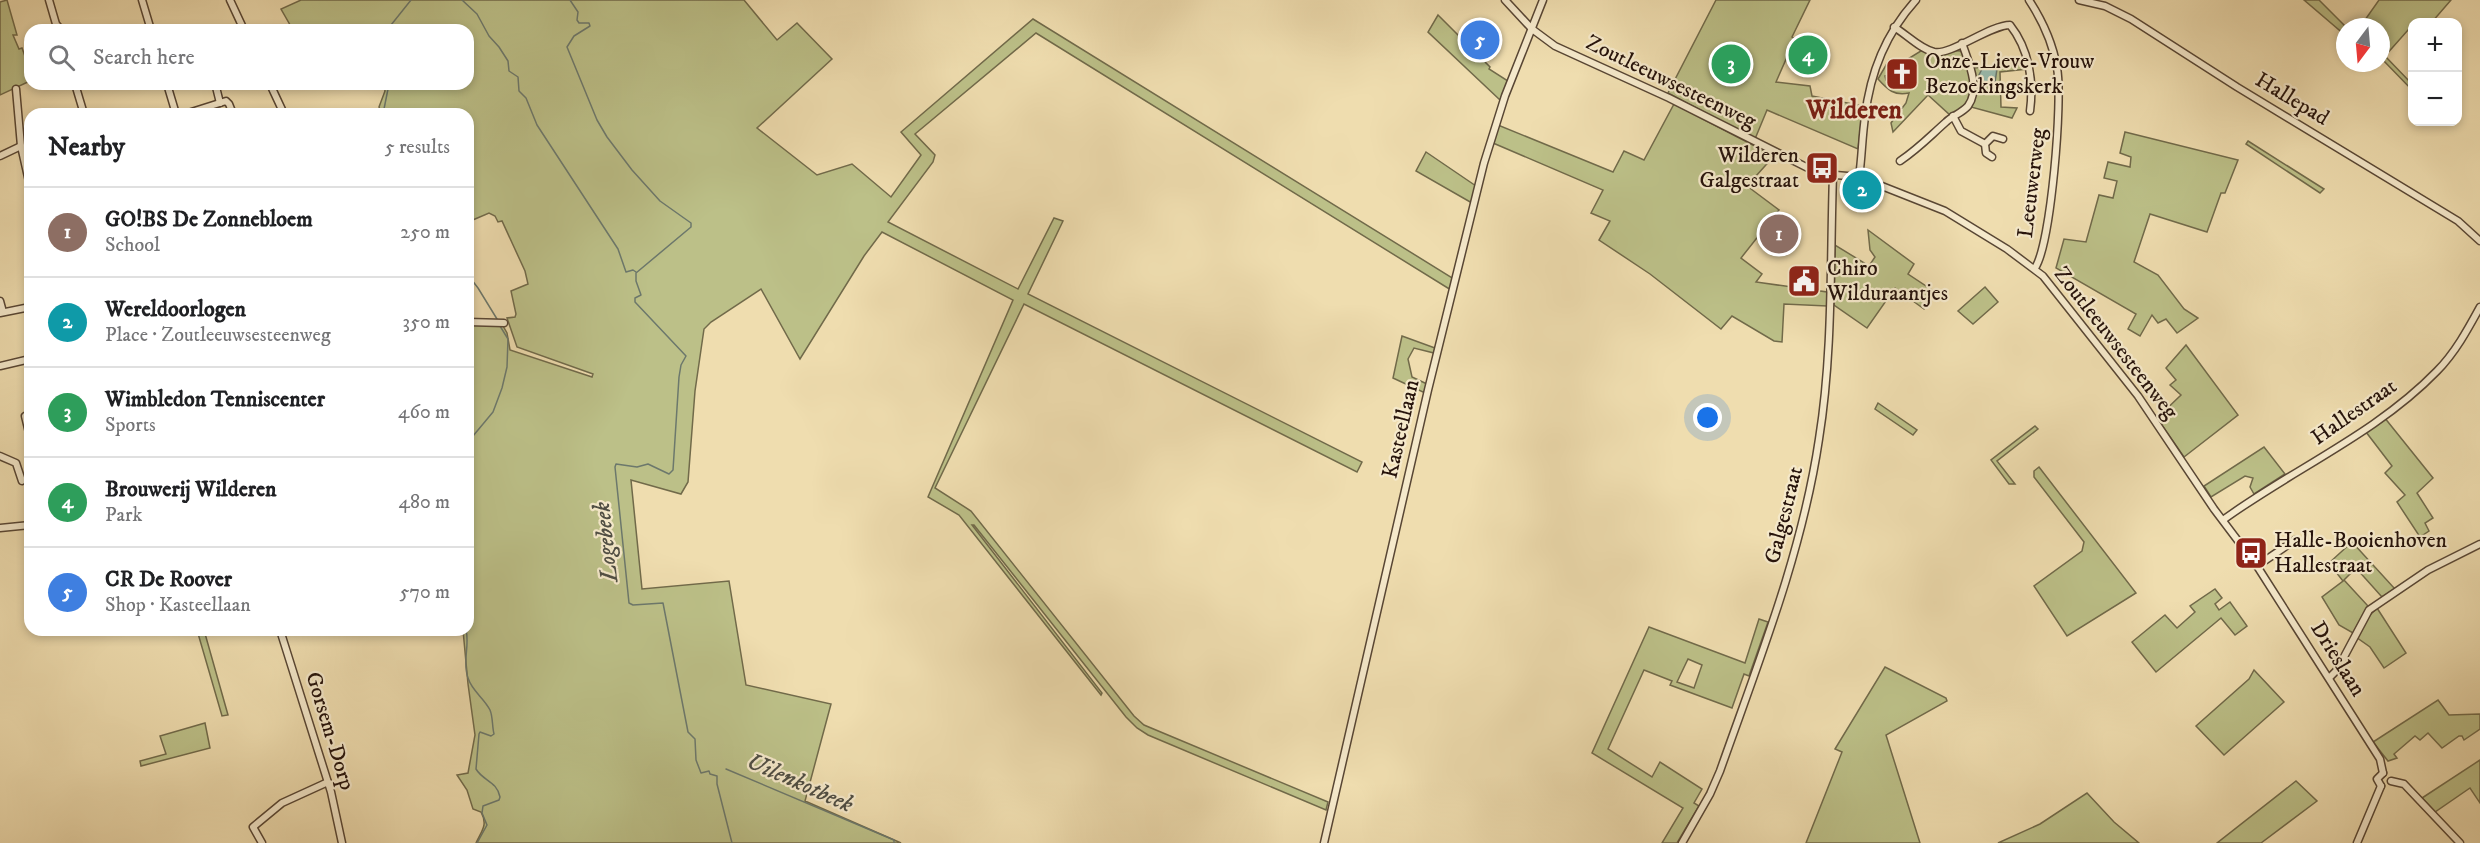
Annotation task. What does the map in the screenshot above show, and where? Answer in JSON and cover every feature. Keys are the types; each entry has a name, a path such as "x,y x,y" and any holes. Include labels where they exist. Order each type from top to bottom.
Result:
{"street":[{"path":"49,0 57,24"},
{"path":"142,0 149,24"},
{"path":"230,0 241,24"},
{"name":"Zoutleeuwsesteenweg","path":"1505,0 1532,29 1561,48 1669,98 1798,164 1818,172 1859,177 1945,211 2035,268 2052,286 2138,396 2223,520"},
{"name":"Kasteellaan","path":"1324,843 1428,390 1484,163 1505,96 1543,0"},
{"path":"1859,177 1864,118 1880,57 1894,27 1909,3 1916,0"},
{"name":"Leeuwerweg","path":"2029,0 2052,48 2060,82 2047,224 2040,259 2035,268"},
{"name":"Hallepad","path":"2079,0 2114,10 2159,36 2236,87 2458,221 2480,241"},
{"path":"1894,27 1934,52 2010,25 2022,47 2031,77 2030,111"},
{"path":"1900,161 1920,148 1953,116 1967,107 1972,94 1972,73 1962,43"},
{"path":"16,89 24,159"},
{"path":"77,90 82,108"},
{"path":"169,90 174,108"},
{"path":"217,90 220,102"},
{"path":"273,90 281,108"},
{"path":"202,108 220,102 228,102 230,108"},
{"path":"1953,116 1961,131 1985,144"},
{"path":"1992,157 1986,153 1985,144 1993,135 2002,139"},
{"path":"0,156 21,146"},
{"name":"Galgestraat","path":"1682,843 1710,794 1720,771 1789,569 1808,500 1820,439 1825,389 1833,175"},
{"path":"0,301 1,312 24,308"},
{"name":"Hallestraat","path":"2223,520 2361,432 2417,390 2447,360 2480,307"},
{"path":"474,322 504,322"},
{"path":"0,366 24,360"},
{"path":"0,455 16,463 22,481"},
{"name":"Drieslaan","path":"2223,520 2257,566 2330,677 2380,759 2383,773"},
{"path":"0,528 24,526"},
{"path":"2257,566 2295,540"},
{"path":"2330,677 2337,670 2369,610 2428,570 2480,544"},
{"name":"Gorsem-Dorp","path":"282,636 328,783 342,843"},
{"path":"2381,786 2377,779 2383,773 2390,776 2391,781"},
{"path":"2381,786 2388,786 2391,781"},
{"path":"2391,781 2404,784 2460,843"},
{"path":"262,843 253,826 282,803 328,783"},
{"path":"2357,843 2381,786"}],"green space":[{"path":"7,0 17,35 13,35 19,49 22,48 24,54 24,84 0,95 0,2"},
{"path":"301,0 744,0 777,40 797,23 832,59 757,128 817,175 852,164 891,197 921,155 901,132 1033,19 1454,279 1451,290 1036,33 915,134 935,155 933,162 888,222 1018,289 1054,218 1063,221 1028,294 1362,462 1357,472 1024,304 935,488 971,511 1134,716 1144,725 1328,802 1326,810 1148,735 1137,728 974,525 972,525 1102,693 1101,695 959,515 928,497 1013,300 882,232 864,256 800,359 761,289 711,322 704,329 695,391 688,482 681,494 631,480 642,589 729,581 746,685 831,704 805,801 901,843 476,843 484,820 481,812 473,809 467,790 457,775 468,773 475,735 464,636 474,636 474,324 503,326 507,333 510,350 592,377 593,374 517,347 507,318 515,317 516,314 511,291 528,284 525,271 502,221 498,222 495,216 489,213 474,219 474,108 379,107 385,90 474,90 474,24 290,24 281,9"},
{"path":"1716,0 1810,0 1792,37 1795,39 1776,82 1810,86 1812,96 1863,106 1858,149 1767,110 1755,139 1668,93"},
{"path":"2304,0 2319,0 2337,18 2336,27"},
{"path":"2379,0 2451,0 2435,18 2408,18 2408,30 2390,50 2390,18 2366,18"},
{"path":"1438,15 1490,67 1489,69 1508,81 1500,100 1428,32"},
{"path":"1924,49 1961,51 1970,80 1970,96 1962,109 1950,115 1928,95 1893,132 1891,123 1906,103 1909,93 1899,94 1892,91 1878,79 1889,60 1908,68 1885,76 1886,80 1917,73 1914,65 1894,60 1908,59"},
{"path":"2390,61 2408,80 2408,86 2390,67"},
{"path":"2026,64 2027,69 2000,72 2001,107 2017,108 2012,118 1971,107 1973,68"},
{"path":"1674,104 1774,156 1747,186 1779,210 1741,258 1762,274 1756,282 1827,292 1827,306 1784,304 1782,342 1774,341 1732,316 1721,329 1650,274 1599,240 1610,221 1591,213 1603,190 1493,143 1498,125 1613,172 1624,151 1644,160"},
{"path":"2125,132 2238,160 2225,193 2221,193 2207,232 2150,214 2134,262 2158,275 2184,309 2198,318 2177,333 2166,319 2158,323 2152,315 2140,336 2128,329 2136,314 2056,268 2064,239 2086,242 2099,195 2113,198 2117,181 2104,178 2108,162 2130,167 2131,157 2120,153"},
{"path":"2248,141 2324,189 2320,193 2246,144"},
{"path":"1426,152 1476,186 1472,203 1416,171"},
{"path":"1868,230 1914,264 1908,274 1935,292 1924,309 1895,288 1867,328 1834,305 1835,245 1869,266 1875,257 1870,250"},
{"path":"1985,287 1998,302 1973,324 1958,311"},
{"path":"1402,336 1435,348 1434,353 1414,348 1408,359 1412,377 1427,384 1425,393 1393,378"},
{"path":"2186,345 2238,415 2184,457 2157,418 2181,395 2170,385 2176,380 2166,368"},
{"path":"1878,403 1917,430 1913,435 1875,409"},
{"path":"2384,417 2433,478 2417,493 2433,518 2425,523 2429,531 2420,537 2397,502 2405,495 2385,473 2392,466 2366,432"},
{"path":"2035,426 2038,429 1997,461 2015,484 2009,484 1991,460"},
{"path":"2264,447 2285,474 2254,494 2250,487 2253,478 2245,476 2211,497 2204,486"},
{"path":"2039,467 2136,593 2067,636 2034,586 2082,551 2084,542 2034,477 2034,471"},
{"path":"2352,542 2395,589 2382,597 2356,568 2344,580 2368,606 2353,633 2339,625 2322,597 2343,581 2329,563"},
{"path":"2215,589 2222,598 2215,604 2219,610 2230,602 2247,626 2235,635 2221,618 2156,672 2132,642 2165,615 2177,628 2195,612 2190,606"},
{"path":"2377,608 2406,653 2384,668 2370,647 2356,637 2367,618"},
{"path":"1759,619 1768,622 1749,676 1744,674 1732,708 1670,685 1672,681 1644,670 1608,749 1652,777 1660,762 1702,789 1694,803 1699,806 1677,843 1662,843 1683,808 1592,753 1649,627 1745,663","holes":["1688,659 1702,665 1694,688 1677,682"]},
{"path":"199,636 206,636 228,715 222,716"},
{"path":"1885,667 1946,698 1947,701 1886,735 1920,843 1806,843 1842,752 1835,749"},
{"path":"2254,670 2284,702 2224,755 2196,726 2249,679"},
{"path":"2438,700 2449,715 2480,714 2480,729 2464,740 2462,736 2459,736 2442,748 2428,733 2420,740 2415,736 2394,754 2397,758 2388,761 2373,742"},
{"path":"205,723 210,748 141,766 140,761 166,754 160,736"},
{"path":"2480,760 2480,803 2470,788 2435,812 2422,798"},
{"path":"2296,781 2317,801 2261,843 2217,843"},
{"path":"2087,793 2114,822 2139,843 1998,843 2040,824"}],"shaded area":[{"path":"1982,69 1997,69 1995,82 1989,86 1979,83"}],"waterway":[{"path":"392,24 411,0"},
{"name":"Logebeek","path":"462,0 477,14 489,36 508,61 509,71 518,77 519,91 526,98 537,125 618,249 626,272 633,270 636,272"},
{"name":"Logebeek","path":"570,0 578,12 579,23 589,23 590,26 574,36 567,47 597,120 632,170 660,201 691,223 691,227 636,273 641,295 635,298 635,302 686,356 681,365 679,377 673,470 669,474 648,464 637,467 616,464 615,467 629,603 633,605 663,603 688,732 695,739 696,760 701,773 709,771 710,774 717,776 732,843"},
{"path":"384,108 388,90"},
{"path":"474,283 497,319"},
{"path":"474,435 493,412 502,388 507,367 508,339 500,326"},
{"path":"466,636 466,672 472,687 490,710 494,734 491,736 480,732 476,769 493,784 500,797 499,800 483,806 482,813 487,825 477,843"},
{"name":"Uilenkotbeek","path":"726,769 894,840 894,843"}],"place":[{"name":"CR De Roover","path":"1480,40"},
{"name":"Brouwerij Wilderen","path":"1808,55"},
{"name":"Wimbledon Tenniscenter","path":"1731,64"},
{"name":"Onze-Lieve-Vrouw Bezoekingskerk","path":"1902,74"},
{"name":"Wilderen Galgestraat","path":"1822,168"},
{"name":"Wereldoorlogen","path":"1862,190"},
{"name":"GO!BS De Zonnebloem","path":"1779,234"},
{"name":"Chiro Wilduraantjes","path":"1804,281"},
{"name":"Halle-Booienhoven Hallestraat","path":"2251,553"}],"district":[{"name":"Wilderen","path":"1854,110"}]}
